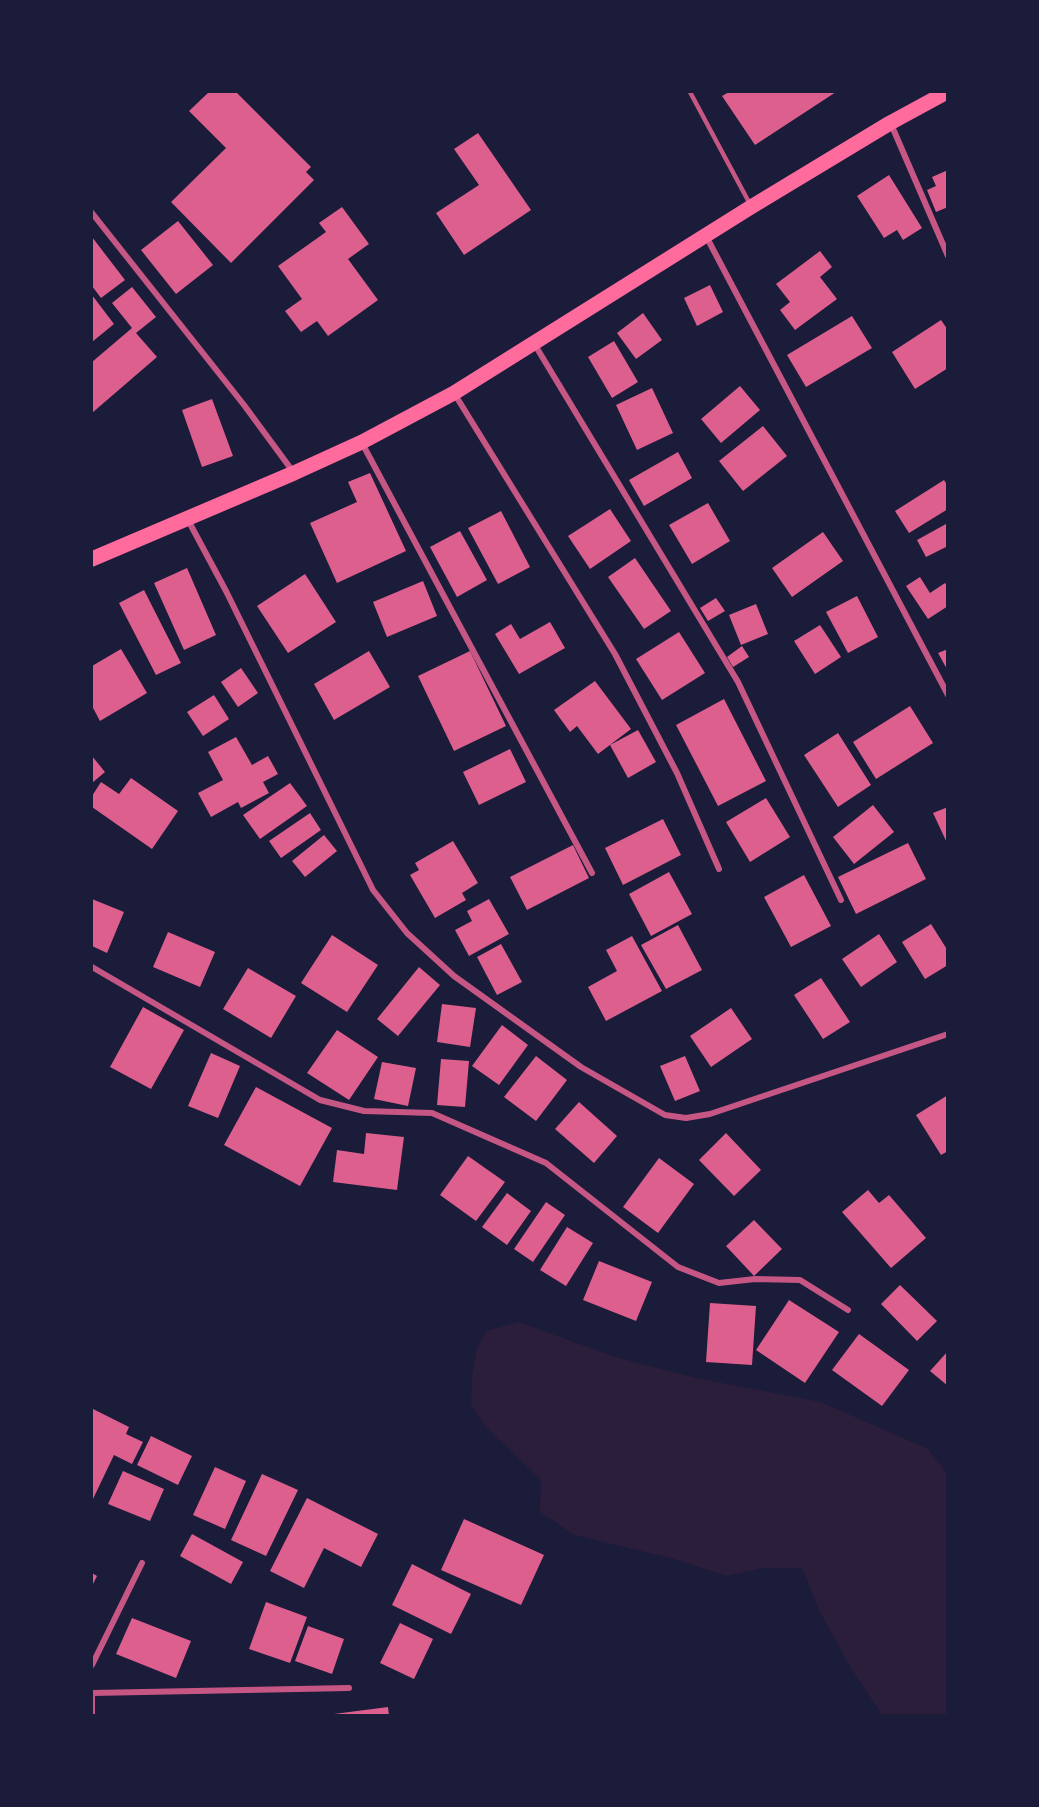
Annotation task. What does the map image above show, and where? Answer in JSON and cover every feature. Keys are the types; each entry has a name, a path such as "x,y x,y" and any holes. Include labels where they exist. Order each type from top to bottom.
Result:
{"main road":[{"path":"92,559 188,520 362,442 454,393 705,235 890,123 947,92"}],"street":[{"path":"890,123 948,256"},
{"path":"92,213 237,396 294,473"},
{"path":"705,235 948,695"},
{"path":"534,342 738,682 841,900"},
{"path":"454,393 615,654 676,773 719,868"},
{"path":"362,442 592,873"},
{"path":"188,520 226,591 373,890 407,933 454,976 581,1067 665,1115 686,1118 710,1114 948,1034"},
{"path":"92,967 320,1100 364,1111 432,1113 546,1163 678,1267 719,1282 755,1279 800,1280 848,1310"},
{"path":"92,1665 142,1563"},
{"path":"92,1716 92,1693 349,1688"}],"lane":[{"path":"690,92 751,207"}],"shaded area":[{"path":"519,1322 615,1357 696,1378 821,1402 928,1449 947,1473 947,1715 882,1715 851,1668 820,1612 802,1568 762,1568 727,1576 671,1558 574,1535 540,1512 541,1480 485,1426 471,1404 472,1376 477,1348 486,1331"}],"building":[{"path":"209,92 236,92 311,167 306,172 314,180 231,263 171,202 226,148 189,111"},
{"path":"729,92 836,92 755,145 722,96"},
{"path":"478,133 531,210 464,255 436,213 479,185 454,149"},
{"path":"948,170 948,207 936,212 927,190 936,186 932,177"},
{"path":"889,175 922,228 903,240 897,230 884,238 857,196"},
{"path":"342,207 369,244 348,259 378,300 328,336 317,321 301,332 285,311 302,299 278,266 326,232 319,223"},
{"path":"178,221 213,265 176,294 141,250"},
{"path":"92,237 125,280 101,298 92,286"},
{"path":"820,251 832,267 820,277 837,299 795,330 780,310 790,302 776,284"},
{"path":"710,285 723,312 697,326 684,298"},
{"path":"132,287 156,317 136,333 157,357 92,413 92,362 132,328 112,303"},
{"path":"92,295 114,324 92,342"},
{"path":"643,313 662,340 636,359 617,333"},
{"path":"852,316 872,348 806,387 787,355"},
{"path":"941,320 948,330 948,368 915,389 892,352"},
{"path":"614,341 638,382 612,398 588,357"},
{"path":"740,386 760,410 721,443 701,419"},
{"path":"652,388 673,433 637,450 616,405"},
{"path":"212,399 233,456 202,467 182,410"},
{"path":"763,426 787,456 743,491 719,461"},
{"path":"678,452 692,478 644,506 629,480"},
{"path":"370,473 406,551 337,583 310,523 357,502 348,482"},
{"path":"944,480 948,486 948,509 909,533 895,511"},
{"path":"708,503 730,541 692,564 669,525"},
{"path":"610,509 631,541 590,569 568,536"},
{"path":"501,511 530,567 498,584 468,528"},
{"path":"946,524 948,546 926,557 917,540"},
{"path":"460,531 487,580 457,597 430,547"},
{"path":"823,532 843,561 792,597 772,568"},
{"path":"635,558 671,611 644,629 608,577"},
{"path":"187,568 216,635 184,650 154,583"},
{"path":"305,574 336,622 288,653 257,606"},
{"path":"920,577 930,593 945,583 948,587 948,606 928,619 906,586"},
{"path":"423,581 437,616 387,637 373,602"},
{"path":"144,590 181,663 156,675 119,603"},
{"path":"857,596 878,637 848,653 826,612"},
{"path":"716,598 725,611 708,621 700,608"},
{"path":"756,604 768,634 741,645 729,615"},
{"path":"550,622 565,648 519,674 495,634 511,624 520,639"},
{"path":"820,625 841,657 815,674 794,641"},
{"path":"679,632 705,673 662,700 636,659"},
{"path":"742,646 749,657 733,667 727,657"},
{"path":"121,649 147,693 100,721 92,706 92,666"},
{"path":"948,649 948,671 938,653"},
{"path":"369,651 390,687 334,720 314,684"},
{"path":"470,651 506,726 454,751 418,676"},
{"path":"241,668 258,693 238,707 221,682"},
{"path":"595,681 631,729 598,754 577,726 570,732 554,710"},
{"path":"214,695 229,719 203,736 187,712"},
{"path":"724,699 766,781 718,806 676,725"},
{"path":"910,706 933,743 876,779 853,742"},
{"path":"638,730 656,762 628,778 610,745"},
{"path":"838,733 871,785 838,807 804,755"},
{"path":"236,737 252,765 268,756 278,774 263,782 269,793 241,808 238,802 211,817 198,793 223,780 208,752"},
{"path":"510,749 526,782 479,805 463,772"},
{"path":"92,756 105,772 92,783"},
{"path":"131,778 178,811 152,849 92,807 92,796 101,782 119,794"},
{"path":"290,783 307,806 260,839 243,815"},
{"path":"766,798 790,837 750,862 726,822"},
{"path":"873,805 894,832 854,864 833,837"},
{"path":"948,807 948,845 933,813"},
{"path":"310,813 321,830 281,858 269,841"},
{"path":"663,819 681,855 623,885 605,848"},
{"path":"324,835 337,851 305,877 292,861"},
{"path":"453,841 478,883 462,893 466,900 435,918 410,875 419,870 415,863"},
{"path":"908,843 926,879 856,914 838,877"},
{"path":"573,845 589,878 527,910 510,877"},
{"path":"669,872 692,914 651,936 629,894"},
{"path":"804,875 831,926 791,947 764,897"},
{"path":"92,899 124,912 107,953 92,946"},
{"path":"489,899 509,934 469,956 455,930 472,921 467,911"},
{"path":"931,924 948,951 948,965 925,979 902,942"},
{"path":"678,925 702,970 666,989 641,945"},
{"path":"168,932 215,952 200,987 153,967"},
{"path":"879,934 897,962 861,987 842,959"},
{"path":"332,935 378,965 347,1012 301,983"},
{"path":"632,936 662,991 606,1021 588,987 617,971 606,950"},
{"path":"501,944 522,982 497,995 477,957"},
{"path":"419,967 440,985 398,1036 377,1019"},
{"path":"248,968 296,996 271,1038 223,1009"},
{"path":"821,978 850,1022 823,1039 794,995"},
{"path":"442,1004 476,1008 470,1047 437,1042"},
{"path":"143,1007 184,1030 151,1089 110,1067"},
{"path":"731,1008 752,1039 711,1067 690,1036"},
{"path":"502,1025 528,1045 499,1085 472,1066"},
{"path":"337,1030 378,1057 349,1100 307,1073"},
{"path":"211,1053 240,1066 218,1118 188,1106"},
{"path":"536,1056 567,1080 536,1121 504,1097"},
{"path":"685,1056 700,1091 675,1101 660,1066"},
{"path":"441,1059 469,1061 465,1107 437,1105"},
{"path":"382,1062 416,1068 408,1106 374,1099"},
{"path":"256,1087 332,1128 300,1186 224,1145"},
{"path":"948,1095 948,1151 941,1155 916,1115"},
{"path":"579,1102 617,1136 594,1163 555,1129"},
{"path":"366,1133 404,1137 397,1190 333,1182 337,1150 364,1154"},
{"path":"726,1133 761,1170 734,1196 699,1160"},
{"path":"468,1156 505,1182 476,1221 440,1195"},
{"path":"659,1158 694,1184 658,1233 623,1207"},
{"path":"868,1190 879,1203 889,1195 926,1238 891,1268 842,1212"},
{"path":"507,1193 531,1211 507,1245 482,1227"},
{"path":"546,1202 565,1215 533,1262 514,1249"},
{"path":"754,1220 782,1249 754,1276 726,1246"},
{"path":"567,1227 593,1243 566,1286 540,1270"},
{"path":"599,1261 652,1282 636,1321 583,1300"},
{"path":"900,1285 937,1321 917,1341 881,1304"},
{"path":"789,1300 839,1332 805,1383 756,1350"},
{"path":"710,1303 756,1306 752,1365 706,1362"},
{"path":"859,1334 909,1370 882,1406 832,1370"},
{"path":"948,1351 948,1386 930,1371"},
{"path":"93,1409 129,1427 126,1434 143,1442 132,1464 114,1455 92,1501"},
{"path":"151,1436 192,1456 178,1485 137,1465"},
{"path":"215,1467 246,1481 225,1529 193,1515"},
{"path":"123,1471 164,1489 150,1521 108,1504"},
{"path":"262,1474 298,1490 266,1556 231,1540"},
{"path":"307,1498 378,1534 361,1567 324,1548 304,1588 270,1571"},
{"path":"464,1519 544,1555 521,1605 441,1570"},
{"path":"192,1534 243,1562 231,1584 180,1556"},
{"path":"412,1564 471,1594 451,1634 392,1605"},
{"path":"92,1573 97,1576 92,1586"},
{"path":"266,1602 307,1617 290,1663 249,1649"},
{"path":"132,1618 191,1641 176,1678 116,1654"},
{"path":"400,1623 433,1639 414,1679 380,1663"},
{"path":"308,1626 344,1639 332,1674 295,1661"},
{"path":"388,1707 389,1716 334,1716 334,1714"}]}
